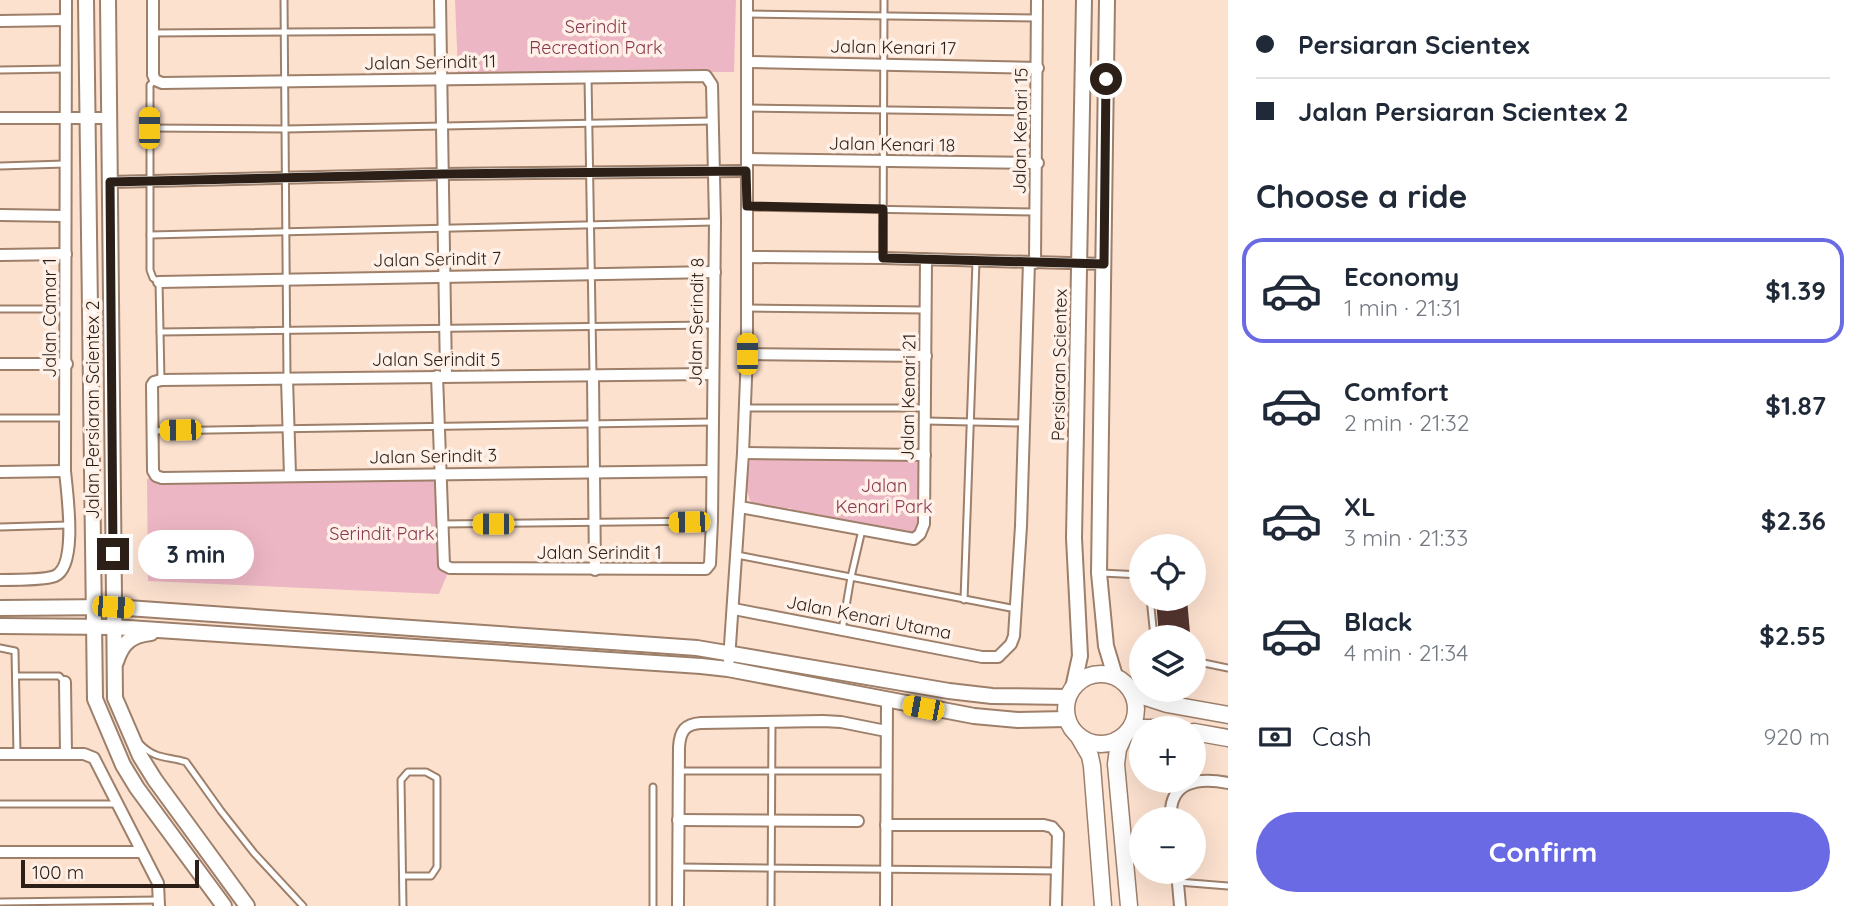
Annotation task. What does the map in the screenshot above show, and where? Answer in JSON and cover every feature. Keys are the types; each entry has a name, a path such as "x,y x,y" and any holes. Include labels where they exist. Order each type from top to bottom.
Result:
{"main road":[{"path":"1103,906 1092,766 1090,756 1067,719 1065,708 1070,693 1090,675 1115,676 1129,688"},
{"path":"1129,906 1116,764 1118,749 1136,717 1136,702"},
{"path":"1161,702 1228,715"},
{"path":"1078,737 1088,743 1100,745 1127,733"},
{"path":"1206,734 1228,738"}],"street":[{"name":"Jalan Camar 1","path":"0,580 54,577 63,569 68,559 65,471 66,0"},
{"name":"Jalan Persiaran Scientex 2","path":"86,0 95,699 118,754 137,789 224,906"},
{"name":"Jalan Persiaran Scientex 2","path":"108,0 115,698 140,756 172,806 247,906"},
{"path":"153,0 155,80"},
{"path":"440,0 445,328 438,426 442,524"},
{"path":"728,669 734,609 747,354 747,0"},
{"name":"Jalan Kenari 15","path":"998,657 1011,644 1014,636 1016,609 1038,163 1037,0"},
{"name":"Persiaran Scientex","path":"1070,693 1080,656 1074,538 1084,0"},
{"path":"1107,0 1099,573 1106,646 1115,676"},
{"path":"0,21 66,20"},
{"name":"Jalan Kenari 17","path":"747,62 1038,68"},
{"name":"Jalan Serindit 11","path":"155,80 162,83 706,76"},
{"name":"Jalan Serindit 8","path":"706,76 712,85 715,222 712,521 710,564 706,569"},
{"path":"0,118 110,118"},
{"name":"Jalan Kenari 18","path":"110,182 713,171 746,165 885,162 1038,163"},
{"path":"0,215 65,216"},
{"path":"0,254 66,254"},
{"path":"747,257 1104,264"},
{"name":"Jalan Kenari 21","path":"862,529 914,540 924,524 926,259"},
{"name":"Jalan Serindit 7","path":"159,282 715,272"},
{"path":"747,354 926,356"},
{"path":"0,364 67,364"},
{"name":"Jalan Serindit 5","path":"161,380 712,374"},
{"path":"593,376 595,570"},
{"path":"287,379 290,475"},
{"path":"152,431 152,385 153,382 161,380"},
{"name":"Jalan Serindit 3","path":"152,431 153,471 156,476 162,478 712,471"},
{"path":"743,453 925,455"},
{"path":"0,472 65,471"},
{"path":"740,507 862,529"},
{"name":"Jalan Serindit 1","path":"442,524 444,565 450,568 706,569"},
{"path":"0,608 113,607 669,646 730,653 949,691 992,695 1070,693"},
{"name":"Jalan Kenari Utama","path":"734,609 959,653 998,657"},
{"path":"0,626 113,626 728,669 974,716 1067,719"},
{"path":"114,670 120,650 126,641 144,634 177,631"},
{"path":"856,675 881,687 887,701 886,906"},
{"path":"65,682 66,754"},
{"path":"678,906 680,736 684,729 690,724 841,722 886,731"},
{"path":"0,754 66,754 89,755 94,758 158,883 159,903"},
{"path":"1173,807 1174,798 1186,785 1210,779 1228,783"},
{"path":"678,820 858,821"},
{"path":"886,825 1052,827 1058,834 1056,906"},
{"path":"0,852 141,852"},
{"path":"1178,884 1180,906"}],"lane":[{"path":"284,0 287,379"},
{"path":"883,258 884,0"},
{"path":"747,14 1037,18"},
{"path":"153,33 440,31"},
{"path":"0,70 65,69"},
{"path":"588,77 593,376"},
{"path":"155,80 150,85 150,270 153,278 159,282 161,380"},
{"path":"747,108 1037,112"},
{"path":"149,128 285,129 712,121"},
{"path":"0,166 65,164"},
{"path":"747,206 1036,212"},
{"path":"150,235 715,222"},
{"path":"964,600 976,261"},
{"path":"747,308 926,310"},
{"path":"0,309 67,309"},
{"path":"160,332 713,325"},
{"path":"745,408 926,408"},
{"path":"0,418 66,418"},
{"path":"926,421 1025,423"},
{"path":"152,431 712,422"},
{"path":"442,524 712,521"},
{"path":"0,527 68,525"},
{"path":"842,630 862,529"},
{"path":"737,555 1016,609"},
{"path":"1099,573 1129,574"},
{"path":"0,648 15,651 17,754"},
{"path":"1206,663 1228,668"},
{"path":"16,676 59,676 65,682"},
{"path":"771,906 772,722"},
{"path":"125,725 149,752 158,757 186,762 254,853 303,906"},
{"path":"679,771 886,771"},
{"path":"403,876 431,876 437,867 437,778 426,772 408,772 401,780 403,906"},
{"path":"653,787 653,906"},
{"path":"0,804 118,804"},
{"path":"678,867 1058,871"},
{"path":"1206,882 1228,886"},
{"path":"0,902 159,903"}],"green space":[{"name":"Serindit Recreation Park","path":"455,0 736,0 734,72 458,73"},
{"name":"Jalan Kenari Park","path":"750,459 914,461 924,465 920,534 893,533 795,512 790,508 774,510 760,506 750,501 745,484"},
{"name":"Serindit Park","path":"441,474 450,568 439,594 148,581 147,479 156,476"}],"building":[{"path":"1157,611 1188,611 1189,625 1158,625"}],"route":[{"path":"113,554 110,182 443,174 746,171 747,206 883,209 883,258 1104,264 1106,79"}]}
